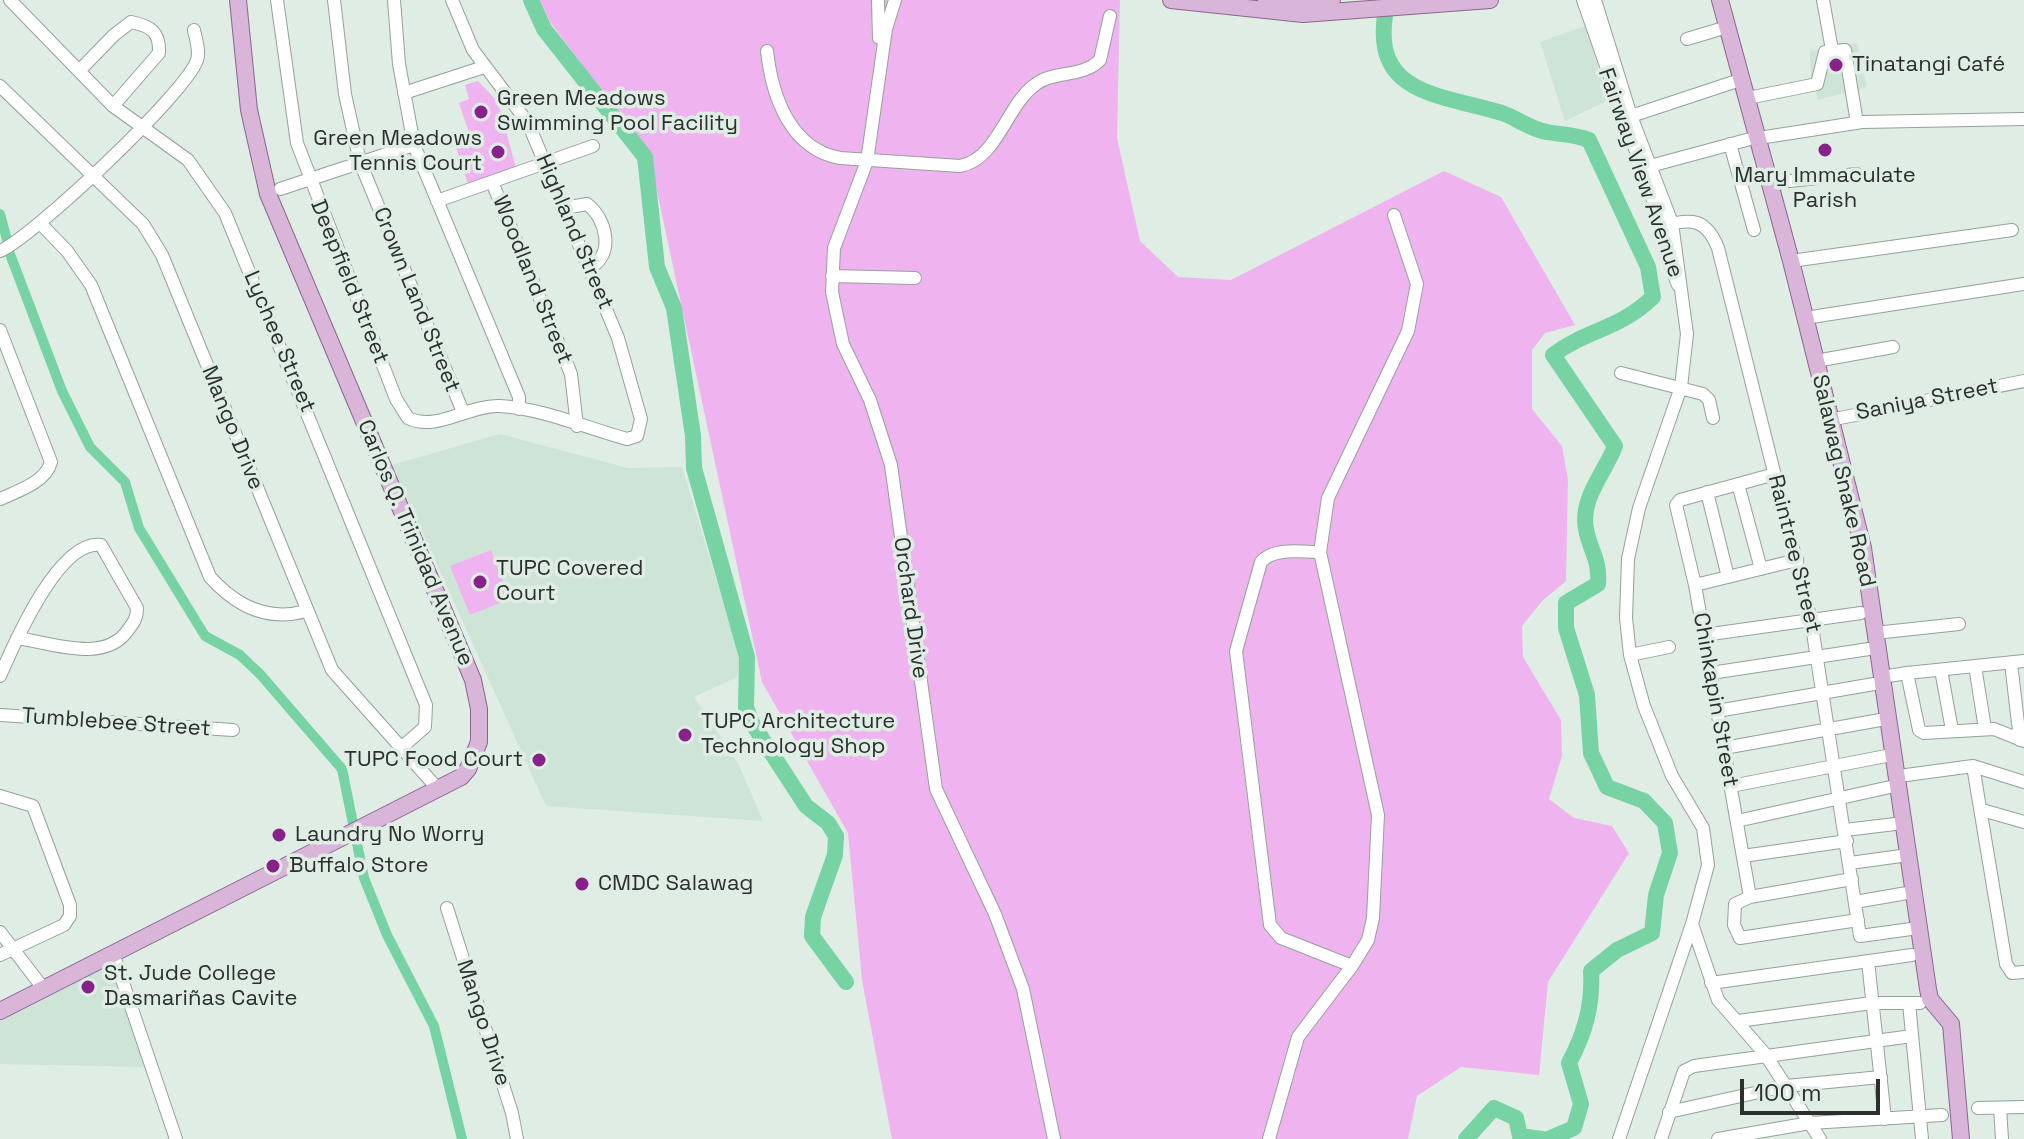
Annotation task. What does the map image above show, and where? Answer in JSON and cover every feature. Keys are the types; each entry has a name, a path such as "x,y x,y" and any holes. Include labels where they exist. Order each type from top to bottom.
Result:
{"main road":[{"name":"Carlos Q. Trinidad Avenue","path":"0,1011 461,777 476,749 479,709 473,680 268,194 249,110 238,0"},
{"path":"1171,0 1274,14 1356,12 1490,0"},
{"path":"1266,0 1332,0"},
{"name":"Salawag Snake Road","path":"1720,0 1748,98 1754,139 1770,183 1791,261 1863,548 1878,680 1928,989 1941,1015 1951,1024 1961,1139"},
{"name":"Salawag Snake Road","path":"1941,1015 1951,1139"}],"street":[{"name":"Lychee Street","path":"10,0 113,106 188,160 231,227 426,705 425,727 402,747"},
{"name":"Deepfield Street","path":"277,0 288,96 308,180 396,399 408,418 428,424 463,412"},
{"name":"Crown Land Street","path":"334,0 345,94 360,162 463,412"},
{"path":"394,0 404,93 414,145 519,397 519,409"},
{"name":"Highland Street","path":"452,0 484,67 528,123 618,338 641,429 637,436 627,439 577,426"},
{"name":"Orchard Drive","path":"878,0 879,73"},
{"name":"Orchard Drive","path":"895,0 879,73 867,161 838,229 832,276 836,321 843,344 870,400 891,465 936,789 1011,953 1023,989 1054,1139"},
{"name":"Fairway View Avenue","path":"1583,0 1667,225"},
{"name":"Fairway View Avenue","path":"1595,0 1602,46"},
{"path":"1823,0 1832,50"},
{"path":"767,51 771,84 797,135 822,155 944,166 970,164 983,154 1036,84 1086,71 1100,60 1110,16"},
{"path":"80,70 131,22 152,29 158,36 159,53 113,106"},
{"path":"1687,39 1727,27"},
{"path":"0,251 40,223 142,129 194,68 199,51 194,30"},
{"path":"1748,98 1817,84 1821,58 1832,50 1845,50 1857,123"},
{"path":"404,93 484,67"},
{"path":"1627,118 1743,79"},
{"name":"Mango Drive","path":"0,86 143,224 162,255 332,670 438,789"},
{"name":"Fairway View Avenue","path":"1619,1139 1692,924 1708,865 1703,828 1672,776 1644,706 1630,655 1626,618 1628,559 1639,508 1681,387 1687,334 1683,299 1667,257 1667,225 1650,166 1627,118"},
{"path":"1650,166 1754,139 1857,123 2024,119"},
{"path":"1730,144 1754,230"},
{"path":"280,189 414,145"},
{"path":"437,201 593,146"},
{"path":"1770,183 1857,174"},
{"name":"Woodland Street","path":"492,182 571,374 577,426"},
{"path":"564,208 587,204 602,225 606,246 603,257 589,268"},
{"path":"1269,1139 1298,1037 1352,966 1368,940 1373,918 1378,815 1320,552 1328,498 1408,331 1417,284 1394,215"},
{"name":"Raintree Street","path":"1667,225 1692,219 1702,223 1712,232 1718,248 1811,620 1860,936 1911,929"},
{"path":"40,223 67,251 91,285 210,577 241,605 267,614 289,616 306,611"},
{"path":"1791,261 2012,230"},
{"path":"832,276 915,278"},
{"path":"1805,318 2024,284"},
{"path":"0,330 51,462 48,472 39,480 0,499"},
{"path":"1816,361 1893,347"},
{"path":"1621,373 1681,387 1709,400 1713,418"},
{"name":"Saniya Street","path":"1830,420 2024,381"},
{"path":"463,412 499,406 577,426"},
{"path":"1728,577 1707,492 1775,474"},
{"path":"1738,484 1761,569"},
{"name":"Chinkapin Street","path":"1707,492 1676,505 1695,585 1750,897"},
{"path":"0,676 17,638 48,581 82,550 93,544 101,545 137,608 137,617 120,643 94,649 17,638"},
{"path":"1320,552 1282,552 1266,556 1261,562 1236,651 1270,925 1281,938 1352,966"},
{"path":"1695,585 1797,560"},
{"path":"1704,635 1861,613"},
{"path":"1875,633 1959,624"},
{"path":"1630,655 1669,647"},
{"path":"1711,673 1869,649"},
{"path":"1717,711 1824,694 1907,673 2017,662 2022,740 1985,729 1924,733 1919,730 1907,673"},
{"path":"1975,666 1985,729"},
{"path":"1941,670 1952,730"},
{"name":"Tumblebee Street","path":"0,715 233,730"},
{"path":"1724,748 1880,720"},
{"path":"1731,786 1886,756"},
{"path":"1973,766 2006,964 2012,973 2024,972"},
{"path":"1737,821 1840,800 1894,782 1973,766 2024,782"},
{"path":"0,796 33,806 70,905 70,916 64,925 0,955"},
{"path":"1982,810 2024,822"},
{"path":"1743,856 1895,824"},
{"path":"1850,863 1901,856"},
{"path":"1852,879 1750,897 1735,904 1734,925 1740,938 1858,920"},
{"path":"1855,902 1907,893"},
{"name":"Mango Drive","path":"447,908 512,1113 517,1139"},
{"path":"1692,924 1718,1000 1765,1054 1820,1139"},
{"path":"0,932 43,988"},
{"path":"113,953 176,1139"},
{"path":"1711,983 1912,955"},
{"path":"1868,961 1885,1119"},
{"path":"1738,1021 1872,1003 1915,1003 1912,1036 1922,1139"},
{"path":"1661,1139 1684,1071 1694,1066 1912,1036"},
{"path":"1669,1112 1786,1086 1881,1077"},
{"path":"1978,1108 2024,1107"},
{"path":"2000,1108 2002,1139"},
{"path":"1718,1139 1810,1123 1942,1115"}],"shaded area":[{"path":"540,0 1120,0 1117,138 1140,241 1178,277 1231,280 1444,171 1501,197 1575,325 1545,333 1532,350 1532,409 1562,446 1568,480 1566,581 1542,601 1522,626 1523,657 1561,720 1562,756 1549,799 1574,818 1612,826 1629,853 1548,982 1539,1075 1461,1067 1417,1096 1408,1139 892,1139 862,980 848,833 762,682 649,154 550,22"},
{"path":"1585,26 1609,100 1565,121 1540,42"},
{"name":"Tinatangi Café","path":"1857,43 1867,87 1818,100 1815,89 1762,93 1811,78 1810,51"},
{"path":"478,81 498,102 516,168 468,184 455,145 471,139 459,103 469,99 465,85"},
{"path":"500,434 628,468 682,467 740,657 737,677 694,697 738,763 763,821 546,806 392,465"},
{"name":"TUPC Covered Court","path":"491,550 510,599 470,615 450,566"},
{"name":"St. Jude College Dasmariñas Cavite","path":"112,957 146,1067 0,1064 0,1016"}],"waterway":[{"path":"531,0 544,29 645,157 657,267 674,308 693,436 694,468 747,657 746,707 752,723 806,806 828,823 836,836 835,855 813,917 812,936 846,982"},
{"path":"1388,0 1384,31 1387,55 1397,72 1412,85 1431,94 1502,113 1541,131 1589,140 1648,267 1653,297 1628,316 1553,355 1615,446 1590,496 1585,518 1598,568 1598,584 1566,603 1566,628 1587,695 1591,753 1607,787 1644,801 1665,823 1670,853 1656,895 1652,933 1617,950 1591,971 1587,1018 1569,1063 1581,1104 1574,1128 1548,1139"},
{"path":"0,214 7,240"},
{"path":"10,254 62,391 90,447 125,482 139,528 205,636 240,655 260,674 342,769 364,878 387,935 434,1026 462,1139"},
{"path":"1466,1139 1494,1108 1516,1118 1520,1136 1542,1139"}],"place":[{"name":"Tinatangi Café","path":"1836,65"},
{"name":"Green Meadows Swimming Pool Facility","path":"481,112"},
{"name":"Mary Immaculate Parish","path":"1825,150"},
{"name":"Green Meadows Tennis Court","path":"498,152"},
{"name":"TUPC Covered Court","path":"480,582"},
{"name":"TUPC Architecture Technology Shop","path":"685,735"},
{"name":"TUPC Food Court","path":"539,760"},
{"name":"Laundry No Worry","path":"279,835"},
{"name":"Buffalo Store","path":"273,866"},
{"name":"CMDC Salawag","path":"582,884"},
{"name":"St. Jude College Dasmariñas Cavite","path":"88,987"}]}
